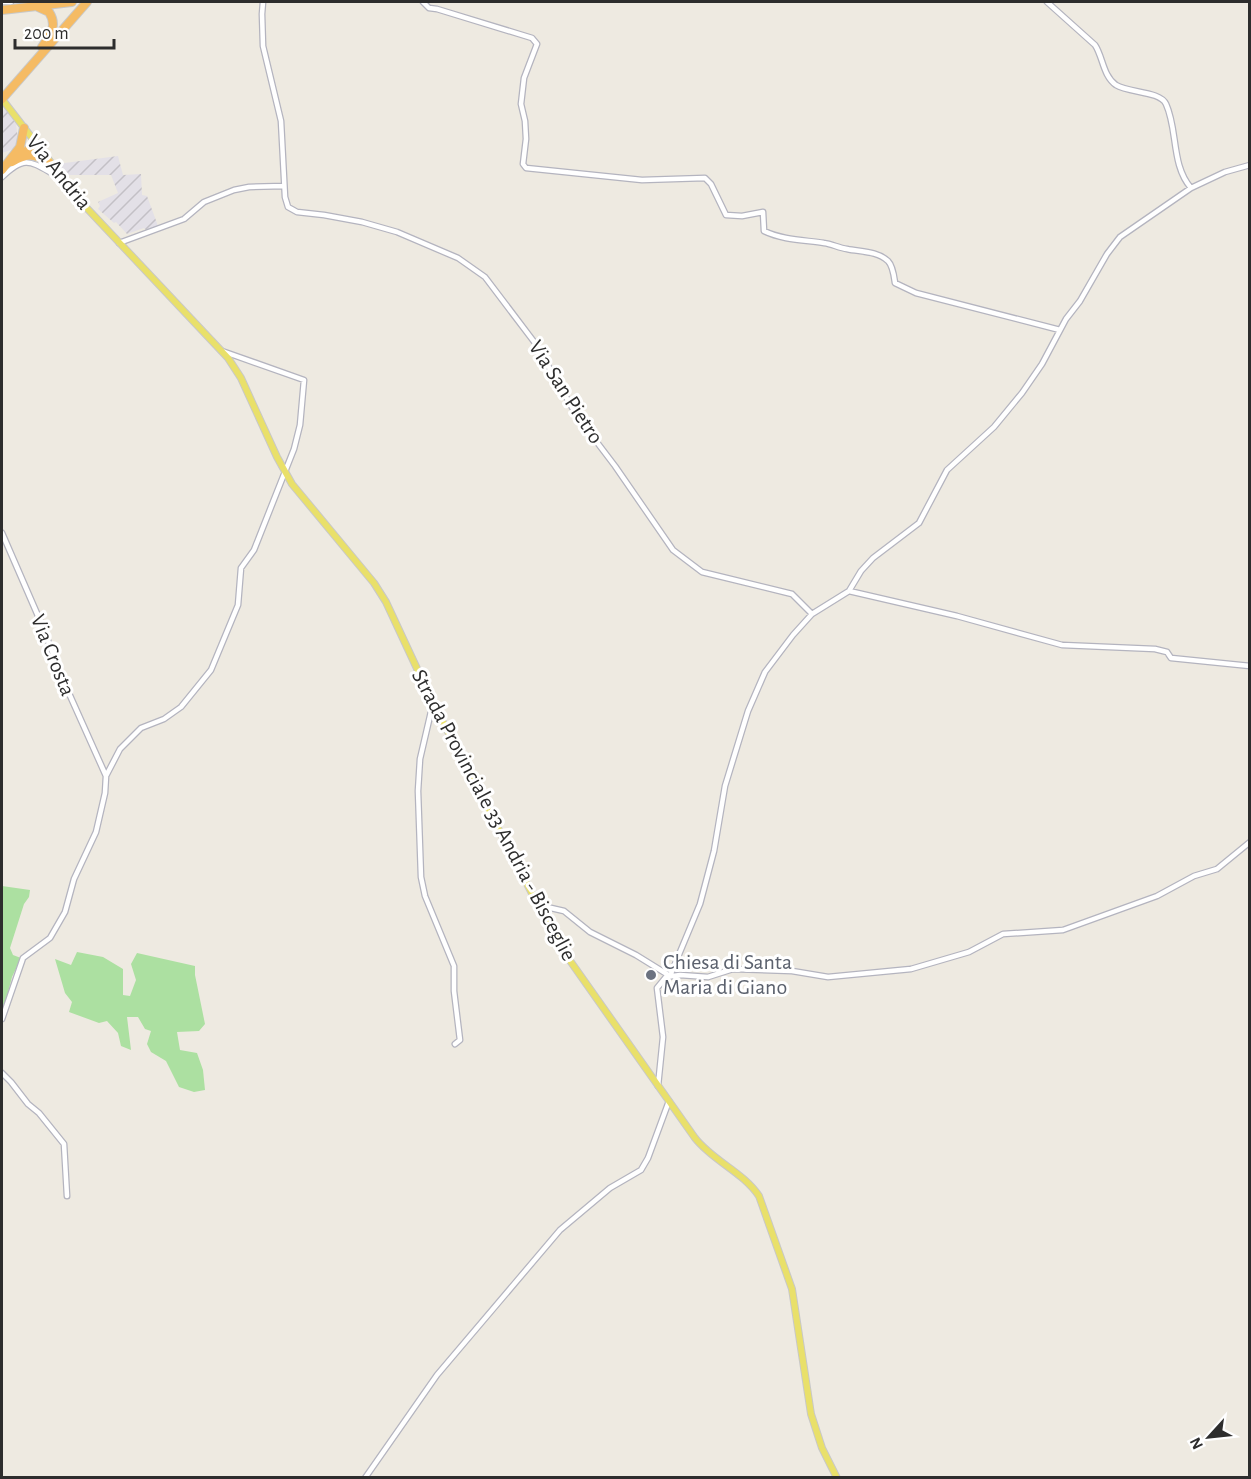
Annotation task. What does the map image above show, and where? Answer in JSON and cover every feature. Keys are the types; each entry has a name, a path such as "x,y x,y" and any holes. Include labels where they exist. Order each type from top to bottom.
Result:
{"highway":[{"path":"2,10 72,2"},
{"path":"2,99 5,91 82,2"},
{"path":"5,91 87,2"},
{"path":"37,7 49,12 54,24 52,32 38,52"},
{"path":"16,157 24,128"},
{"path":"5,167 16,157 21,147 33,141"},
{"path":"16,157 36,155 49,162"}],"main road":[{"name":"Via Andria","path":"2,99 49,162 119,243"},
{"name":"Strada Provinciale 33 Andria - Bisceglie","path":"119,243 222,351 241,378 285,471 298,492 380,592 433,703 566,955 704,1149 756,1191 763,1204 789,1279 811,1414 822,1448 837,1478"}],"street":[{"path":"2,3 11,2"},
{"path":"119,243 184,219 204,202 234,190 284,186 281,121 263,46 263,2"},
{"path":"423,2 429,8 532,38 537,44 524,78 521,104 526,139 523,164 526,168 642,180 705,178 711,184 726,215 742,216 763,212 764,231 769,234 826,243 846,249 863,250 881,256 890,263 895,283 916,293 1060,330"},
{"path":"1047,2 1095,45 1100,52 1106,73 1113,83 1122,89 1158,96 1166,103 1178,159 1185,181 1191,188"},
{"path":"2,177 20,163 30,162 35,162 55,175 59,174"},
{"path":"658,1086 663,1037 657,988 670,976 700,904 714,851 725,786 748,711 765,672 812,614 849,591 861,571 873,558 919,523 947,470 994,427 1022,393 1042,364 1060,330 1107,254 1120,237 1191,188 1225,172 1250,165"},
{"name":"Via San Pietro","path":"284,186 285,197 291,210 362,222 397,232 458,258 485,276 535,343 577,416 673,550 702,572 792,594 812,614"},
{"path":"2,1019 23,958 50,938 65,912 74,879 96,832 105,793 106,776 120,749 141,728 165,719 181,707 211,670 238,605 241,568 254,550 285,471 300,425 304,380 222,351"},
{"name":"Via Crosta","path":"2,533 42,625 63,681 106,776"},
{"path":"849,591 957,616 1062,645 1155,649 1167,652 1171,658 1250,666"},
{"path":"433,703 420,759 418,791 421,877 425,896 454,966 454,991 460,1040 455,1044"},
{"path":"538,905 564,911 590,932 636,955 670,976 708,977 733,969 792,971 828,977 910,969 969,952 1003,934 1063,930 1157,896 1194,876 1217,869 1250,842"},
{"path":"2,1073 64,1144 67,1196"},
{"path":"365,1478 437,1375 560,1230 610,1188 640,1170 648,1158 669,1101"}],"shaded area":[{"path":"5,108 16,124 18,140 16,148 2,153 2,113"},
{"path":"118,156 123,175 141,174 142,195 147,196 158,226 127,234 116,222 114,223 98,209 100,206 98,202 118,193 111,175 67,175 57,164"}],"green space":[{"path":"2,886 30,890 10,948 13,955 21,958 12,977 2,1016"},
{"path":"77,952 103,957 123,969 123,995 130,996 136,980 131,964 137,953 195,966 205,1024 199,1031 177,1032 180,1050 197,1053 203,1070 205,1090 194,1092 179,1087 166,1061 151,1052 147,1044 151,1031 145,1029 138,1017 127,1017 131,1050 121,1046 118,1033 107,1021 99,1023 69,1012 72,1002 65,993 55,959 71,965"}],"place":[{"name":"Chiesa di Santa Maria di Giano","path":"651,975"}]}
